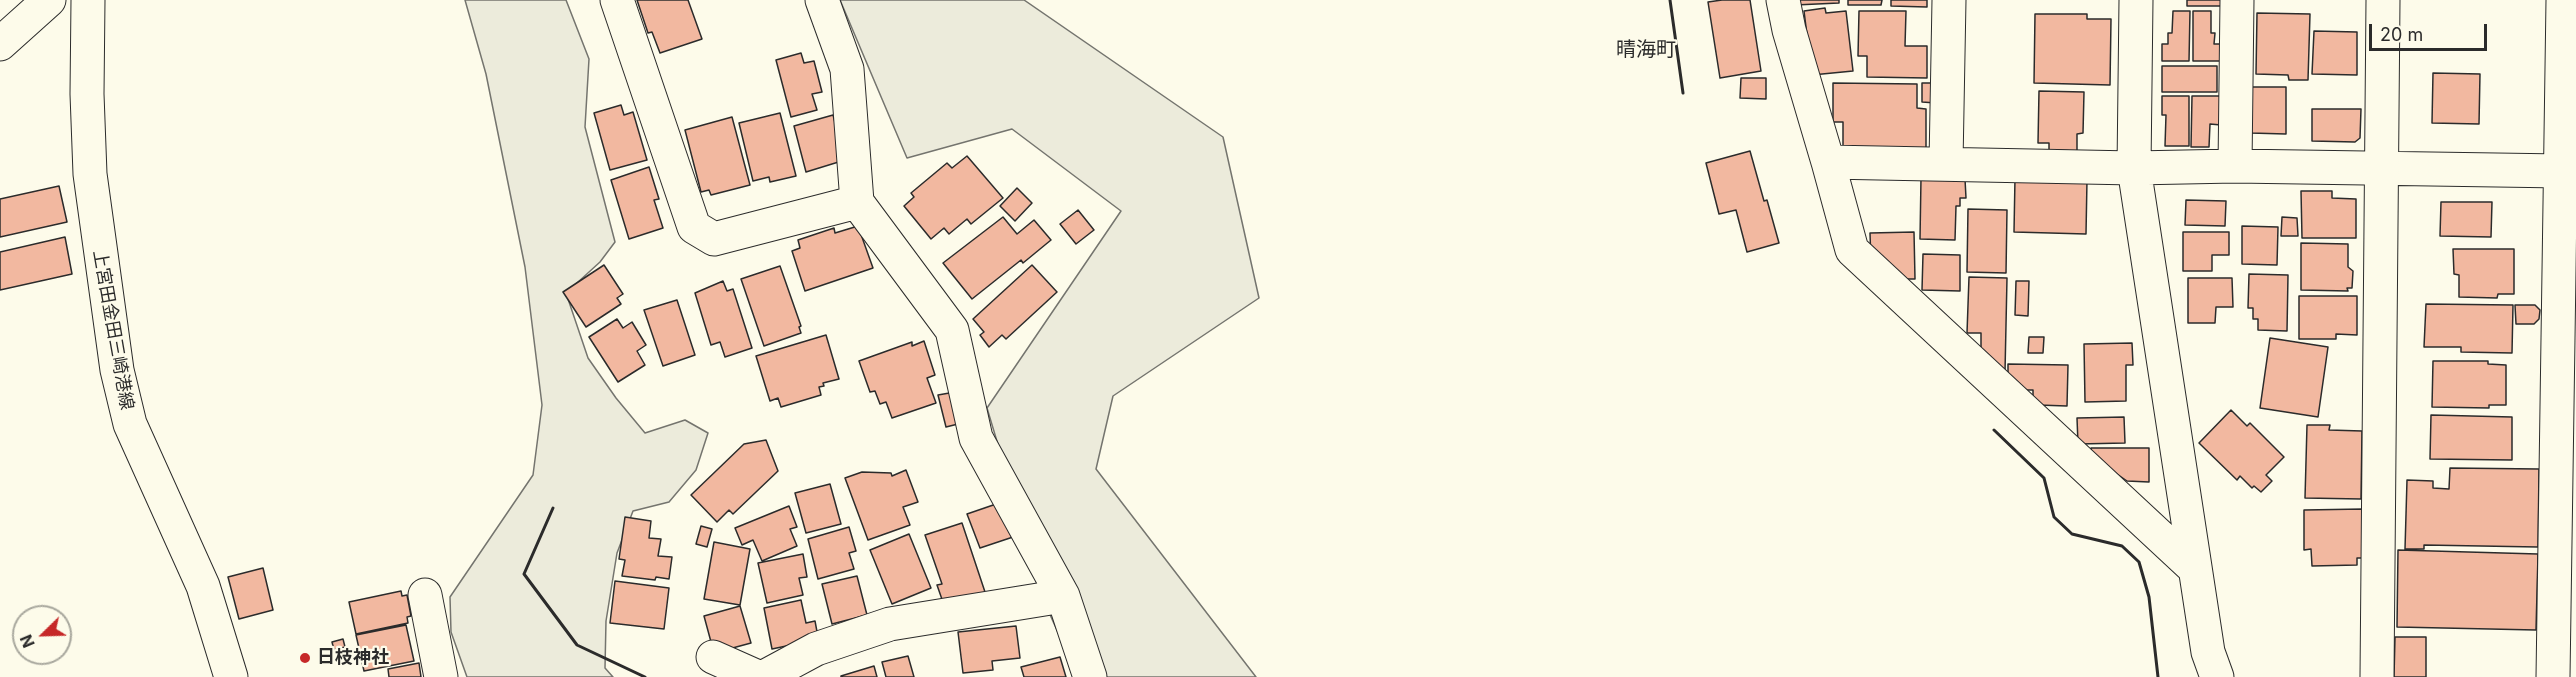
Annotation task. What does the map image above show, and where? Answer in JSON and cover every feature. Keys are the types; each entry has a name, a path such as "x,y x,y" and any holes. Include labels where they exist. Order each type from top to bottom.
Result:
{"street":[{"path":"0,44 49,0"},
{"name":"上宮田金田三崎港線","path":"88,0 90,174 117,370 130,424 203,586 231,677"},
{"path":"617,0 694,226 714,239 857,202"},
{"path":"822,0 847,69 857,202 952,330 976,438 1063,596 1090,677"},
{"path":"1783,0 1789,30 1852,250 2195,569"},
{"path":"1946,163 1949,0"},
{"path":"2136,0 2134,168 2208,652 2217,677"},
{"path":"2235,166 2237,0"},
{"path":"2378,677 2383,0"},
{"path":"2553,677 2563,0"},
{"path":"1828,162 2134,168 2235,166 2562,171"},
{"path":"425,595 441,677"},
{"path":"764,677 816,649 890,624 1063,596"},
{"path":"713,657 758,677"}],"shaded area":[{"path":"465,0 566,0 589,59 585,127 615,242 600,262 566,293 588,358 616,398 645,433 685,420 708,433 696,470 669,502 633,511 617,553 606,621 605,668 613,677 467,677 451,632 450,597 533,475 542,405 525,267 486,74"},
{"path":"840,0 1024,0 1223,137 1259,298 1113,396 1096,469 1256,677 1078,677 1047,608 987,408 1121,211 1012,129 907,158"}],"building":[{"path":"637,0 688,0 702,39 660,53 652,32 648,33"},
{"path":"1750,0 1761,71 1720,78 1708,2"},
{"path":"1795,0 1839,0 1839,3 1795,5"},
{"path":"1848,0 1882,0 1881,5 1848,5"},
{"path":"1891,0 1927,0 1927,7 1891,6"},
{"path":"2187,0 2221,0 2221,6 2187,6"},
{"path":"1825,8 1826,13 1846,11 1853,71 1812,75 1804,11"},
{"path":"1859,11 1906,11 1905,46 1927,46 1927,78 1867,77 1867,56 1858,56"},
{"path":"2173,11 2190,11 2189,61 2162,61 2162,44 2168,44 2168,33 2172,33"},
{"path":"2193,11 2211,11 2211,33 2215,33 2214,44 2221,44 2220,61 2193,61"},
{"path":"2257,13 2310,14 2308,80 2289,80 2288,75 2256,74"},
{"path":"2035,14 2087,14 2087,19 2111,19 2110,85 2034,83"},
{"path":"2314,31 2357,32 2357,75 2312,74"},
{"path":"801,53 804,63 814,61 822,92 812,94 817,110 791,117 776,60"},
{"path":"2162,66 2217,66 2217,92 2162,92"},
{"path":"2433,73 2480,74 2479,124 2432,123"},
{"path":"1741,78 1766,78 1766,99 1740,98"},
{"path":"1833,83 1917,84 1917,108 1926,109 1926,151 1843,151 1843,122 1833,122"},
{"path":"1922,83 1937,83 1936,103 1922,102"},
{"path":"2250,87 2286,87 2286,134 2250,133"},
{"path":"2039,91 2084,92 2083,133 2077,134 2077,151 2049,150 2049,143 2038,143"},
{"path":"2162,96 2189,96 2189,146 2165,146 2166,115 2162,115"},
{"path":"2192,96 2221,96 2221,125 2210,124 2209,147 2191,147"},
{"path":"621,105 624,115 633,112 647,160 610,170 594,113"},
{"path":"2312,109 2361,109 2360,138 2355,142 2312,141"},
{"path":"780,113 796,176 770,182 769,177 753,181 739,123"},
{"path":"833,115 845,160 806,172 794,126"},
{"path":"732,117 750,185 711,195 709,190 701,192 685,130"},
{"path":"1750,151 1779,243 1747,252 1736,210 1719,214 1706,163"},
{"path":"967,156 1003,198 971,224 967,219 949,234 944,228 931,239 904,206 914,197 911,193 947,163 952,168"},
{"path":"649,167 659,199 654,200 663,228 629,239 611,180"},
{"path":"1921,178 1965,179 1966,198 1960,198 1960,206 1956,206 1955,240 1920,239"},
{"path":"2015,178 2087,180 2086,234 2014,232"},
{"path":"59,186 67,222 0,237 0,199"},
{"path":"1017,188 1032,203 1015,221 1000,206"},
{"path":"2301,191 2332,191 2332,198 2356,199 2356,238 2302,238"},
{"path":"2186,200 2226,201 2225,226 2185,225"},
{"path":"2441,202 2492,202 2491,237 2440,236"},
{"path":"1968,209 2007,210 2006,273 1967,272"},
{"path":"1078,210 1094,230 1076,244 1060,224"},
{"path":"1003,217 1017,234 1034,220 1051,240 1023,263 1021,260 972,299 943,263"},
{"path":"2282,217 2297,218 2298,236 2281,236"},
{"path":"858,226 873,268 805,291 792,251 800,248 798,240 834,228 835,233"},
{"path":"2242,226 2278,227 2277,265 2242,264"},
{"path":"1914,232 1915,279 1894,279 1871,264 1870,233"},
{"path":"2183,232 2229,232 2229,255 2212,255 2212,271 2183,271"},
{"path":"65,237 72,274 0,290 0,252"},
{"path":"2301,243 2348,244 2348,267 2353,271 2352,288 2347,288 2348,291 2301,290"},
{"path":"2453,249 2514,249 2514,294 2498,294 2497,298 2459,297 2459,275 2454,274"},
{"path":"1923,254 1960,255 1960,291 1922,290"},
{"path":"604,265 623,294 617,298 621,304 586,327 563,292"},
{"path":"1032,265 1057,292 1006,339 1002,335 989,347 980,335 984,332 973,319"},
{"path":"780,266 801,326 799,327 801,333 764,346 741,279"},
{"path":"2249,274 2288,275 2287,331 2258,330 2258,319 2253,319 2253,308 2248,308"},
{"path":"1969,277 2007,278 2005,372 1981,357 1981,333 1967,333"},
{"path":"2188,278 2232,278 2233,307 2216,307 2215,323 2188,323"},
{"path":"723,281 727,291 733,289 752,348 725,357 720,342 711,345 695,293"},
{"path":"2016,281 2029,281 2028,316 2015,315"},
{"path":"2299,296 2357,296 2357,335 2336,334 2336,339 2299,339"},
{"path":"677,300 695,355 663,366 644,310"},
{"path":"2426,304 2513,305 2512,353 2461,352 2461,347 2424,347"},
{"path":"2515,305 2535,305 2540,310 2539,319 2534,324 2516,324"},
{"path":"617,319 623,328 632,322 646,345 637,351 645,365 618,382 589,337"},
{"path":"826,335 839,379 823,383 824,386 819,387 821,395 781,407 778,398 770,401 756,356"},
{"path":"2029,337 2044,337 2043,353 2028,353"},
{"path":"2270,338 2328,347 2318,417 2260,408"},
{"path":"924,341 935,375 927,378 936,403 892,418 886,402 880,404 875,391 870,392 859,361 912,342 912,346"},
{"path":"2132,343 2133,365 2126,365 2126,401 2085,402 2084,344"},
{"path":"2433,361 2488,361 2488,364 2506,365 2506,405 2489,405 2489,408 2432,407"},
{"path":"2008,364 2068,365 2067,406 2038,405 2033,402 2033,390 2012,390 2008,381"},
{"path":"955,392 962,423 946,427 938,395"},
{"path":"2231,410 2247,426 2250,423 2284,457 2266,475 2272,481 2261,492 2254,486 2252,488 2240,476 2237,480 2199,443"},
{"path":"2431,415 2512,417 2512,460 2430,459"},
{"path":"2124,417 2125,443 2078,444 2077,418"},
{"path":"2307,425 2330,425 2329,430 2362,431 2361,499 2305,498"},
{"path":"766,440 778,471 733,514 729,510 717,522 691,495 744,444"},
{"path":"2091,448 2149,448 2149,482 2127,481 2091,456"},
{"path":"2450,468 2539,469 2538,547 2424,545 2424,549 2405,549 2407,480 2433,481 2433,488 2449,489"},
{"path":"906,470 918,502 903,507 910,525 868,540 845,478 862,472 891,473 892,476"},
{"path":"830,484 841,524 806,533 795,493"},
{"path":"1002,502 1013,537 980,548 967,514"},
{"path":"789,506 797,527 790,529 797,546 762,561 753,540 742,545 735,528"},
{"path":"2363,509 2364,558 2357,558 2357,565 2312,566 2311,549 2304,550 2304,510"},
{"path":"625,517 651,521 649,538 661,539 658,556 672,557 669,579 656,577 655,580 622,576 625,560 619,559"},
{"path":"962,523 986,595 945,608 937,585 942,584 925,535"},
{"path":"701,526 712,529 707,547 696,544"},
{"path":"849,527 856,551 849,553 854,569 818,579 808,539"},
{"path":"909,534 931,588 892,604 870,550"},
{"path":"714,542 750,549 740,605 704,599"},
{"path":"2398,550 2538,554 2536,630 2397,627"},
{"path":"803,554 807,577 799,578 803,595 767,603 758,563"},
{"path":"263,568 273,610 239,619 228,577"},
{"path":"857,576 867,615 832,624 822,584"},
{"path":"615,581 669,588 664,629 610,623"},
{"path":"401,591 402,596 407,595 411,616 407,617 408,623 356,634 349,602"},
{"path":"801,600 806,623 815,621 818,637 810,641 772,649 764,608"},
{"path":"740,606 751,643 714,653 704,616"},
{"path":"406,625 414,661 364,671 356,635"},
{"path":"1016,626 1020,658 992,661 993,670 963,673 958,632"},
{"path":"2395,637 2426,637 2426,677 2394,677"},
{"path":"343,639 345,647 334,650 332,642"},
{"path":"908,656 914,677 886,677 882,662"},
{"path":"1060,657 1066,677 1024,677 1021,667"},
{"path":"419,663 421,677 389,677 388,669"},
{"path":"874,666 877,677 841,677 841,676"}],"wall":[{"path":"1670,0 1683,93"},
{"path":"1994,430 2044,478 2054,517 2072,534 2122,546 2139,562 2149,597 2158,677"},
{"path":"553,508 524,574 577,645 645,677"}],"place":[{"name":"日枝神社","path":"305,658"}],"district":[{"name":"晴海町","path":"1646,50"}]}
